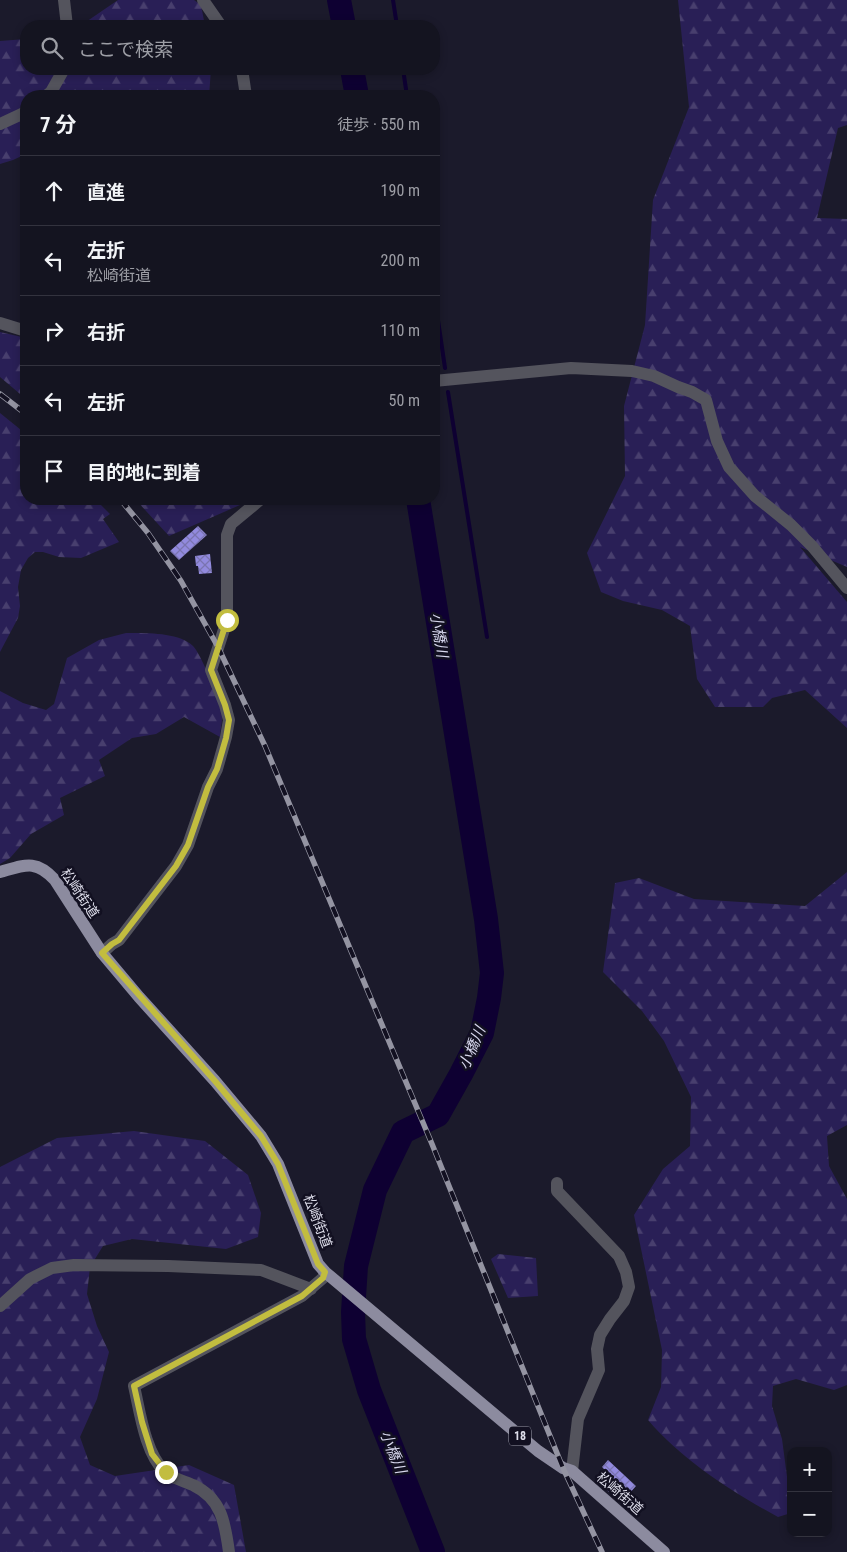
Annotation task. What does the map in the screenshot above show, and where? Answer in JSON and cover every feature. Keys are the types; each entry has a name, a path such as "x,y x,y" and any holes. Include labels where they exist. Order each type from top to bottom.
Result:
{"main road":[{"name":"松崎街道","path":"0,872 29,865 38,866 46,870 55,880 102,953 261,1136 278,1164 318,1264 377,1317 538,1452 563,1468 572,1471 664,1552"}],"street":[{"path":"64,0 66,20"},
{"path":"203,0 217,20"},
{"path":"52,90 61,75"},
{"path":"243,75 246,90"},
{"path":"0,124 20,115"},
{"path":"0,323 20,330"},
{"path":"440,380 586,368 632,371 654,376 692,392 706,400 717,441 729,467 755,496 798,532 847,588"},
{"path":"102,953 119,940 176,866 188,845 208,787 217,769 229,720 211,670 227,620 227,535 231,524 254,505"},
{"path":"557,1184 557,1192 619,1256 626,1272 629,1287 624,1301 600,1335 597,1349 599,1370 578,1419 572,1471"},
{"path":"0,1306 30,1279 52,1268 74,1265 168,1266 261,1270 311,1289"},
{"path":"229,1552 226,1525 218,1507 204,1490 166,1472 152,1454 134,1386 302,1296 328,1274"}],"green space":[{"path":"118,0 194,0 201,5 204,20 89,20"},
{"path":"678,0 847,0 847,125 838,128 817,218 847,219 847,567 800,547 847,602 847,728 805,690 772,698 763,707 715,707 697,679 690,626 662,610 623,601 601,592 587,553 625,476 624,406 645,325 653,200 689,107"},
{"path":"20,39 20,75 211,75 209,90 20,90 20,157 0,164 0,41"},
{"path":"0,332 20,337 20,394 0,377"},
{"path":"0,413 20,429 20,505 101,505 110,514 103,519 119,542 81,558 59,557 43,552 35,552 28,558 21,570 18,587 20,606 18,618 0,652"},
{"path":"141,505 240,505 169,536"},
{"path":"126,633 152,633 171,636 187,641 193,646 215,689 221,708 220,737 184,717 156,734 132,738 99,760 105,776 60,798 64,815 31,834 10,858 0,864 0,691 23,703 46,710 54,704 67,658 99,640"},
{"path":"847,872 847,1125 827,1136 829,1166 847,1199 847,1385 834,1390 796,1379 773,1386 772,1406 782,1439 787,1476 787,1514 778,1517 743,1497 692,1462 661,1435 648,1420 661,1387 662,1350 634,1215 663,1169 690,1146 691,1097 664,1041 642,1011 603,972 615,883 639,878 694,899 805,906"},
{"path":"134,1131 205,1141 248,1175 261,1213 258,1237 226,1249 132,1239 103,1246 90,1267 87,1294 97,1326 109,1352 97,1399 80,1437 90,1465 115,1476 189,1465 234,1485 246,1552 0,1552 0,1167 57,1138"},
{"path":"498,1254 536,1258 538,1296 508,1298 491,1259"}],"building":[{"path":"198,526 207,535 179,560 170,551"},
{"path":"210,554 212,573 199,574 195,556"},
{"path":"608,1460 636,1486 627,1496 615,1485 609,1492 596,1480 605,1470 602,1467"}],"waterway":[{"name":"小橋川","path":"339,0 343,20"},
{"path":"393,0 396,20"},
{"name":"小橋川","path":"353,75 356,90"},
{"path":"404,75 406,90"},
{"path":"440,334 445,368"},
{"path":"448,392 487,637"},
{"name":"小橋川","path":"419,505 486,919 492,973 482,1033 461,1074 438,1115 403,1132 375,1190 356,1266 353,1312 354,1339 369,1390 433,1552"}],"railway":[{"path":"0,394 20,409"},
{"path":"125,505 148,533 181,581 218,647 265,746 432,1144 563,1468 602,1552"}],"route":[{"path":"166,1472 152,1454 134,1386 302,1296 323,1278 325,1272 318,1264 278,1164 261,1136 102,953 119,940 176,866 188,845 208,787 217,769 229,720 217,682 211,670 227,620"}]}
